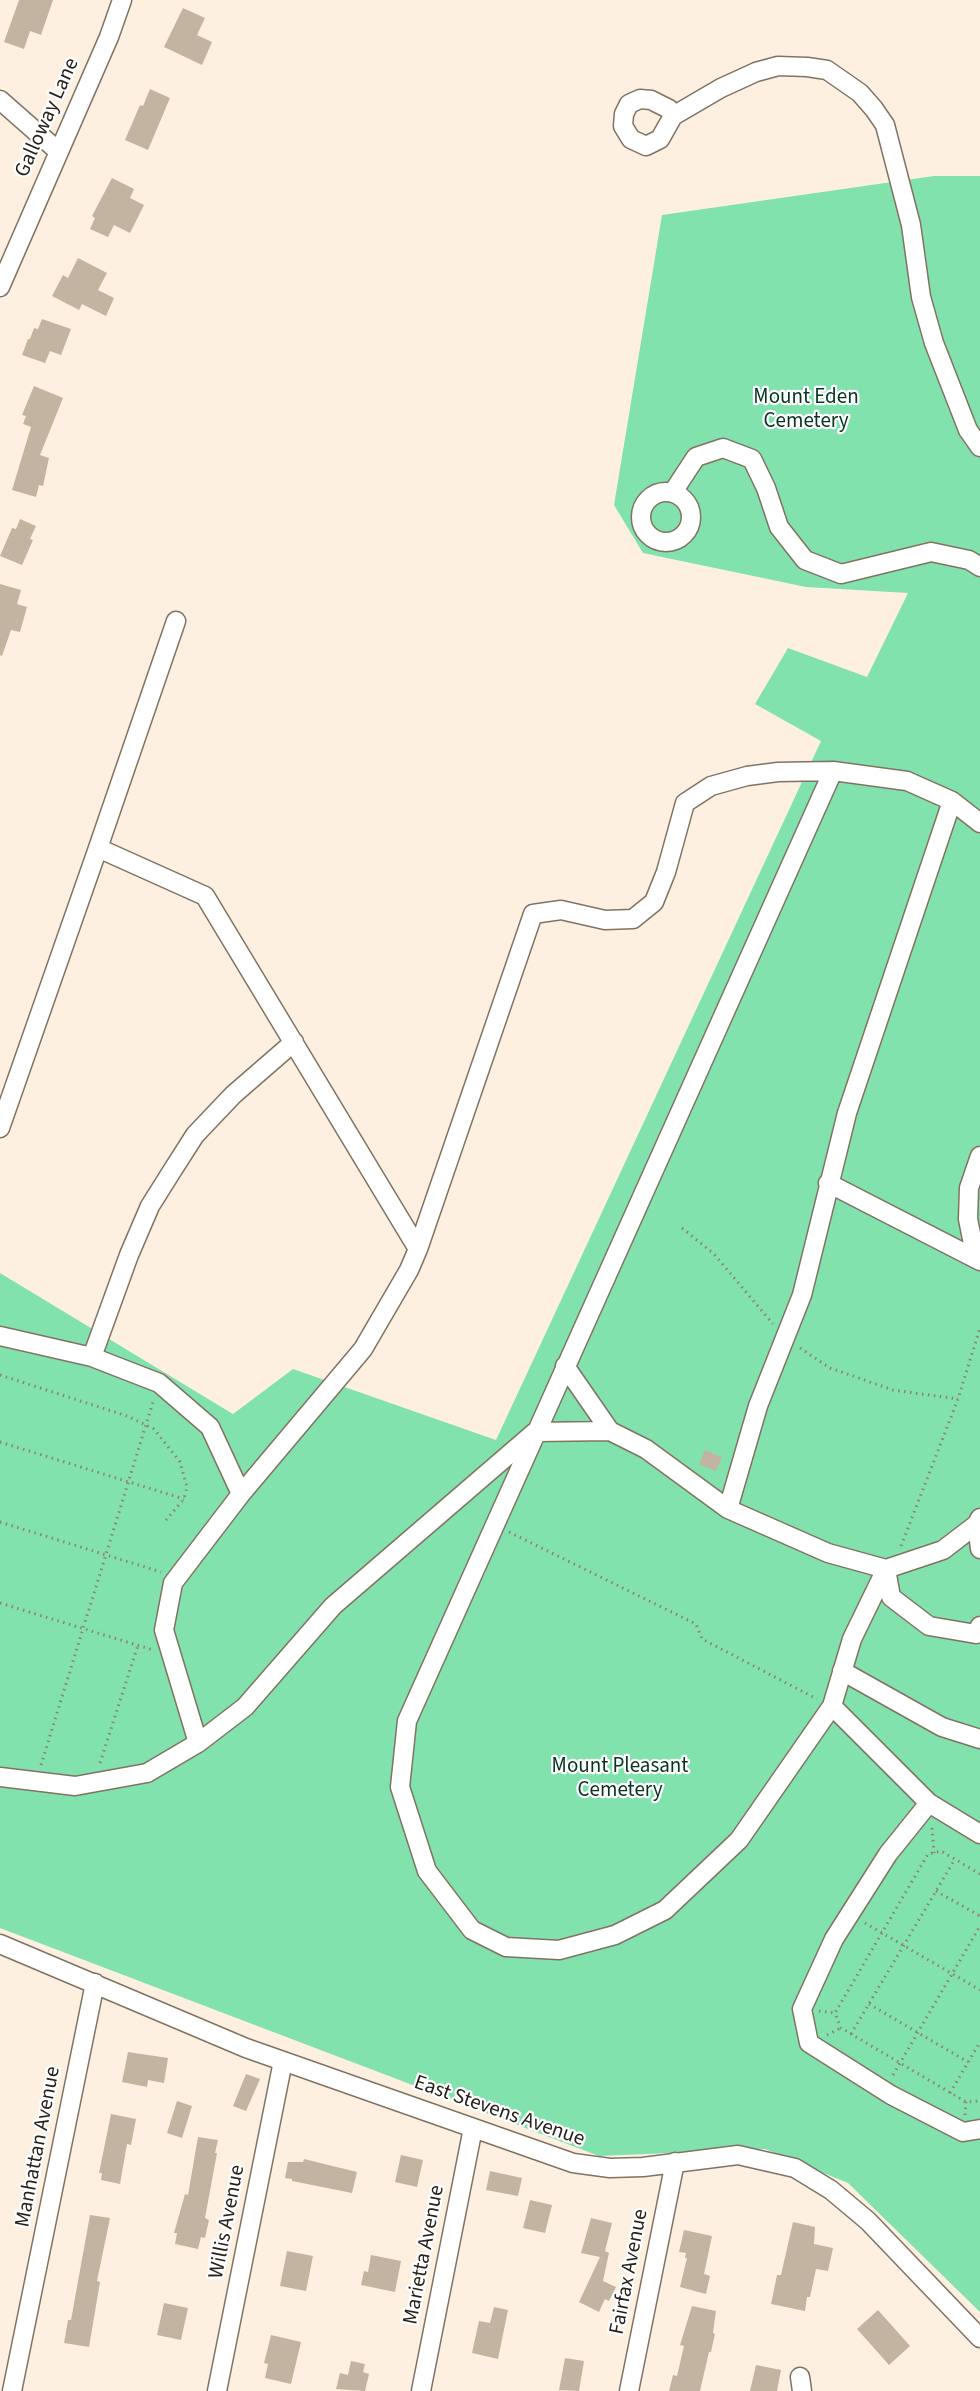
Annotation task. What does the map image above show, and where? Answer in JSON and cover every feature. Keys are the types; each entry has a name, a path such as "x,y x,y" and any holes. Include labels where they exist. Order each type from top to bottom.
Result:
{"street":[{"name":"Galloway Lane","path":"0,287 109,37 122,0"},
{"path":"673,116 721,88 756,72 778,66 827,70 860,93 885,125 911,225 921,297 934,343 968,430 980,447"},
{"path":"0,100 58,151"},
{"path":"673,492 696,457 723,448 752,459 766,488 779,527 804,560 841,574 931,552 969,560 980,567"},
{"path":"0,1128 176,621"},
{"path":"834,771 407,1720 400,1787 427,1871 472,1930 506,1947 559,1950 615,1935 665,1910 739,1840 832,1706 852,1639 889,1568"},
{"path":"198,1743 164,1630 173,1583 241,1494 363,1349 409,1270 533,914 561,910 605,920 633,919 654,902 666,873 685,803 711,786 747,776 778,772 834,771 907,781 952,801 980,823"},
{"path":"728,1509 758,1406 802,1294 847,1113 952,801"},
{"path":"98,848 205,896 418,1249"},
{"path":"92,1357 129,1255 150,1206 195,1135 233,1095 294,1042"},
{"path":"978,1260 968,1219 969,1188 980,1156"},
{"path":"828,1183 978,1260"},
{"path":"0,1336 92,1357 159,1383 210,1428 241,1494"},
{"path":"565,1366 610,1431"},
{"path":"0,1777 75,1786 94,1783 147,1773 198,1743 245,1707 333,1606 535,1432 610,1431 646,1449 728,1509 828,1553 889,1568 943,1550 979,1521"},
{"path":"979,1521 980,1550"},
{"path":"889,1568 891,1597 929,1626 976,1634 980,1626"},
{"path":"842,1671 942,1727 980,1740"},
{"path":"832,1706 929,1803 980,1834"},
{"path":"929,1803 888,1854 834,1939 802,2009 809,2043 884,2091 963,2132 980,2129"},
{"name":"East Stevens Avenue","path":"0,1944 283,2061 573,2163 610,2168 643,2167 738,2155 795,2168 831,2190 868,2221 980,2338"},
{"name":"Manhattan Avenue","path":"12,2391 95,1983"},
{"name":"Willis Avenue","path":"217,2391 283,2061"},
{"name":"Marietta Avenue","path":"421,2391 473,2128"},
{"name":"Fairfax Avenue","path":"629,2391 675,2162"}],"path":[{"path":"682,1228 714,1254 785,1338 830,1368 893,1390 958,1399"},
{"path":"889,1568 958,1399 980,1328"},
{"path":"0,1375 128,1416 154,1429 180,1462 187,1487 184,1499 166,1520"},
{"path":"36,1781 159,1383"},
{"path":"0,1442 184,1499"},
{"path":"0,1522 177,1577"},
{"path":"494,1525 696,1624 702,1639 832,1706"},
{"path":"0,1603 172,1655"},
{"path":"94,1783 138,1645"},
{"path":"980,1874 941,1851 928,1854 835,2013 841,2028 966,2102 980,2101"},
{"path":"851,2034 955,1859"},
{"path":"936,1890 980,1916"},
{"path":"850,1914 980,1990"},
{"path":"884,2091 980,1926"},
{"path":"869,2004 968,2062"},
{"path":"950,2093 980,2042"}],"green space":[{"name":"Mount Pleasant Cemetery","path":"934,176 980,176 980,2312 848,2183 765,2149 599,2156 0,1928 0,1273 233,1414 293,1369 496,1440 821,741 755,704 788,648 867,677 908,593 806,587 643,553 614,505 662,215"}],"building":[{"path":"19,0 53,0 41,35 30,31 24,49 4,42"},
{"path":"183,8 205,18 197,35 212,42 202,65 164,47"},
{"path":"150,89 170,98 148,150 125,140 140,105 143,106"},
{"path":"112,178 134,189 130,198 144,205 130,233 114,225 108,237 90,229 95,218 92,216"},
{"path":"78,258 107,273 98,290 114,298 106,316 82,304 79,310 52,296 63,275 68,278"},
{"path":"42,319 71,329 61,355 50,351 45,363 22,355 34,328 38,329"},
{"path":"34,386 63,398 40,455 49,458 43,486 39,485 36,497 12,490 31,427 23,424 26,416 22,415"},
{"path":"20,519 36,526 30,539 33,540 22,565 0,556 12,528 16,529"},
{"path":"0,584 21,590 17,604 27,607 20,632 11,630 2,656 0,655"},
{"path":"705,1450 722,1457 716,1471 699,1464"},
{"path":"128,2052 168,2058 164,2083 148,2080 147,2087 122,2082"},
{"path":"246,2074 260,2079 246,2111 233,2106"},
{"path":"177,2101 192,2106 182,2138 167,2133"},
{"path":"111,2114 136,2119 131,2145 127,2144 120,2184 101,2180 102,2173 99,2173"},
{"path":"198,2137 218,2140 205,2218 209,2220 205,2238 201,2237 198,2249 175,2244 177,2233 174,2233 185,2194 188,2195"},
{"path":"401,2155 423,2160 417,2187 395,2182"},
{"path":"304,2159 357,2172 352,2193 285,2178 288,2162 303,2162"},
{"path":"490,2171 522,2178 518,2196 486,2190"},
{"path":"530,2200 552,2205 545,2233 523,2228"},
{"path":"90,2215 110,2218 97,2281 100,2282 89,2347 64,2343 68,2320 71,2320"},
{"path":"591,2218 612,2223 605,2251 609,2253 603,2281 616,2287 609,2301 605,2299 599,2312 579,2302 600,2257 581,2253"},
{"path":"793,2222 815,2227 814,2244 833,2248 828,2271 816,2269 805,2311 771,2304 777,2275 781,2275"},
{"path":"684,2230 712,2236 704,2274 710,2276 706,2294 680,2287 687,2258 685,2258 686,2253 679,2252"},
{"path":"287,2251 313,2256 306,2291 280,2286"},
{"path":"371,2255 401,2261 395,2292 361,2285 364,2271 368,2272"},
{"path":"164,2303 188,2308 181,2340 157,2335"},
{"path":"692,2306 716,2311 711,2352 709,2352 700,2391 669,2391 673,2375 677,2376 684,2346 680,2345"},
{"path":"494,2307 508,2310 498,2359 472,2353 479,2321 490,2323"},
{"path":"878,2310 910,2346 889,2365 857,2329"},
{"path":"271,2335 301,2342 291,2384 265,2378 268,2364 264,2363"},
{"path":"565,2358 584,2361 579,2391 559,2390"},
{"path":"351,2361 365,2364 363,2372 369,2374 365,2391 336,2389 340,2373 348,2375"},
{"path":"756,2365 781,2370 777,2391 750,2391"}],"park label":[{"name":"Mount Eden Cemetery","path":"806,410"}]}
